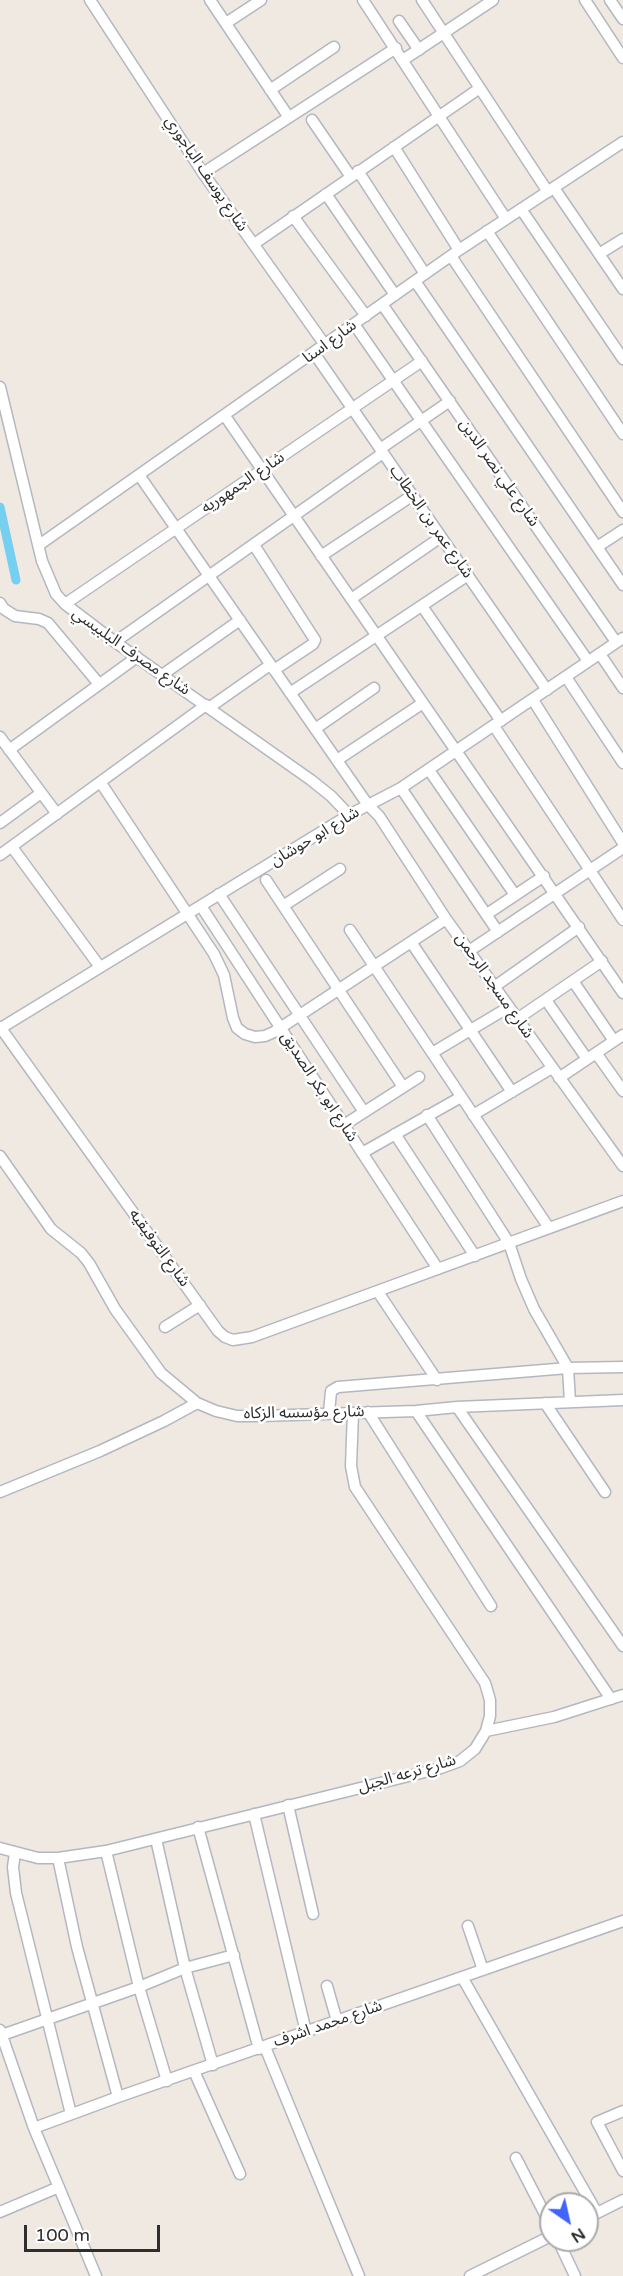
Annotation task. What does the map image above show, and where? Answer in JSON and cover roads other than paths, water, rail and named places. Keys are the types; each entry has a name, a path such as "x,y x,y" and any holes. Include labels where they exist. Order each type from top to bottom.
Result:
{"street":[{"name":"شارع يوسف الباجوري","path":"90,0 203,173 325,345"},
{"path":"210,0 288,116"},
{"path":"226,23 261,0"},
{"path":"363,0 506,219"},
{"path":"422,0 480,88 623,289"},
{"path":"585,0 623,58"},
{"path":"610,0 623,19"},
{"path":"403,60 486,2"},
{"path":"399,21 419,50"},
{"path":"270,90 334,47"},
{"path":"203,173 396,48"},
{"path":"254,244 480,88"},
{"path":"312,120 355,174 425,274"},
{"name":"شارع اسنا","path":"39,545 455,253 623,142"},
{"path":"394,147 455,253 623,512"},
{"path":"326,194 395,295"},
{"path":"521,209 623,360"},
{"path":"293,216 366,316"},
{"path":"487,231 623,434"},
{"path":"599,254 623,239"},
{"path":"415,281 623,585"},
{"name":"شارع علي نصر الدين","path":"382,304 620,640"},
{"path":"354,324 588,662"},
{"name":"شارع عمر بن الخطاب","path":"314,353 547,690"},
{"name":"شارع الجمهوريه","path":"65,604 422,361"},
{"name":"شارع مصرف البلبيسي","path":"0,387 48,579 56,594 65,604 115,642 311,780 349,815"},
{"path":"115,642 254,545 450,401"},
{"path":"225,416 623,993"},
{"name":"شارع مسجد الرحمن","path":"139,476 368,806 380,816 494,987 623,1166"},
{"path":"321,556 412,495"},
{"path":"597,547 623,530"},
{"path":"351,599 441,537"},
{"path":"0,855 208,706 312,645 315,640 254,545"},
{"path":"290,693 468,575"},
{"name":"شارع مصرف البلبيسي","path":"0,603 4,609 15,616 39,619 48,623 99,684"},
{"path":"422,606 623,920"},
{"path":"162,675 240,620"},
{"name":"شارع ابو حوشان","path":"0,1028 349,815 401,788 620,640"},
{"path":"600,654 623,688"},
{"path":"9,750 137,657"},
{"path":"566,677 623,764"},
{"path":"315,729 374,688"},
{"path":"532,700 623,843"},
{"path":"337,760 423,703"},
{"path":"0,737 57,814"},
{"path":"429,770 515,895"},
{"path":"101,783 189,913 220,964 237,1028 245,1034 255,1037 265,1036 446,918"},
{"path":"401,788 498,932"},
{"path":"0,823 41,792"},
{"path":"12,847 100,968"},
{"path":"469,951 623,848"},
{"path":"283,906 339,869"},
{"path":"487,914 544,876"},
{"path":"266,880 403,1088"},
{"path":"219,894 364,1112"},
{"name":"شارع ابو بكر الصديق","path":"201,906 438,1269"},
{"path":"494,987 579,927"},
{"path":"350,930 549,1228"},
{"path":"411,942 512,1092"},
{"path":"517,1019 602,961"},
{"path":"559,1078 618,1038 573,981"},
{"path":"546,1000 586,1059"},
{"path":"432,1053 509,1007"},
{"name":"شارع التوفيقيه","path":"0,1028 218,1331 233,1340 242,1339 378,1292 623,1201"},
{"path":"596,1053 623,1091"},
{"path":"473,1115 552,1068"},
{"path":"344,1125 419,1077"},
{"path":"362,1153 461,1097"},
{"path":"427,1115 509,1243 534,1309 568,1368 570,1402"},
{"path":"395,1134 475,1256"},
{"name":"شارع مؤسسه الزكاه","path":"0,1156 51,1228 81,1253 89,1263 115,1309 161,1374 197,1403 216,1411 237,1416 353,1413 623,1400"},
{"path":"378,1292 437,1380"},
{"path":"165,1327 200,1305"},
{"path":"333,1413 331,1392 338,1387 568,1368 623,1366"},
{"path":"0,1492 100,1451 197,1403"},
{"path":"545,1403 605,1492"},
{"path":"457,1407 623,1646"},
{"path":"416,1411 611,1699"},
{"path":"368,1412 419,1496 491,1606"},
{"name":"شارع ترعه الجبل","path":"0,1848 38,1858 58,1858 106,1851 441,1768 460,1761 475,1749 486,1731 490,1716 490,1700 485,1683 355,1487 351,1466 353,1413"},
{"path":"486,1731 554,1717 623,1695"},
{"path":"288,1805 313,1914"},
{"path":"254,1814 306,2032"},
{"path":"198,1827 262,2048 359,2276"},
{"path":"156,1839 185,1968 213,2065"},
{"path":"106,1851 139,1987 167,2081"},
{"path":"15,1853 13,1867 16,1893 71,2114"},
{"path":"58,1858 75,1936 118,2097"},
{"path":"0,1868 13,1867"},
{"name":"شارع محمد اشرف","path":"34,2128 623,1921"},
{"path":"468,1926 483,1970"},
{"path":"96,2276 34,2128 1,2032 46,2020 185,1968 234,1955"},
{"path":"462,1977 579,2192"},
{"path":"327,1986 337,2021"},
{"path":"194,2071 240,2174"},
{"path":"623,2111 597,2122 623,2171"},
{"path":"516,2158 539,2203"},
{"path":"0,2212 59,2187"},
{"path":"599,2212 623,2200"},
{"path":"470,2276 539,2242"},
{"path":"564,2252 575,2276"}],"waterway":[{"path":"0,507 16,580"}]}
